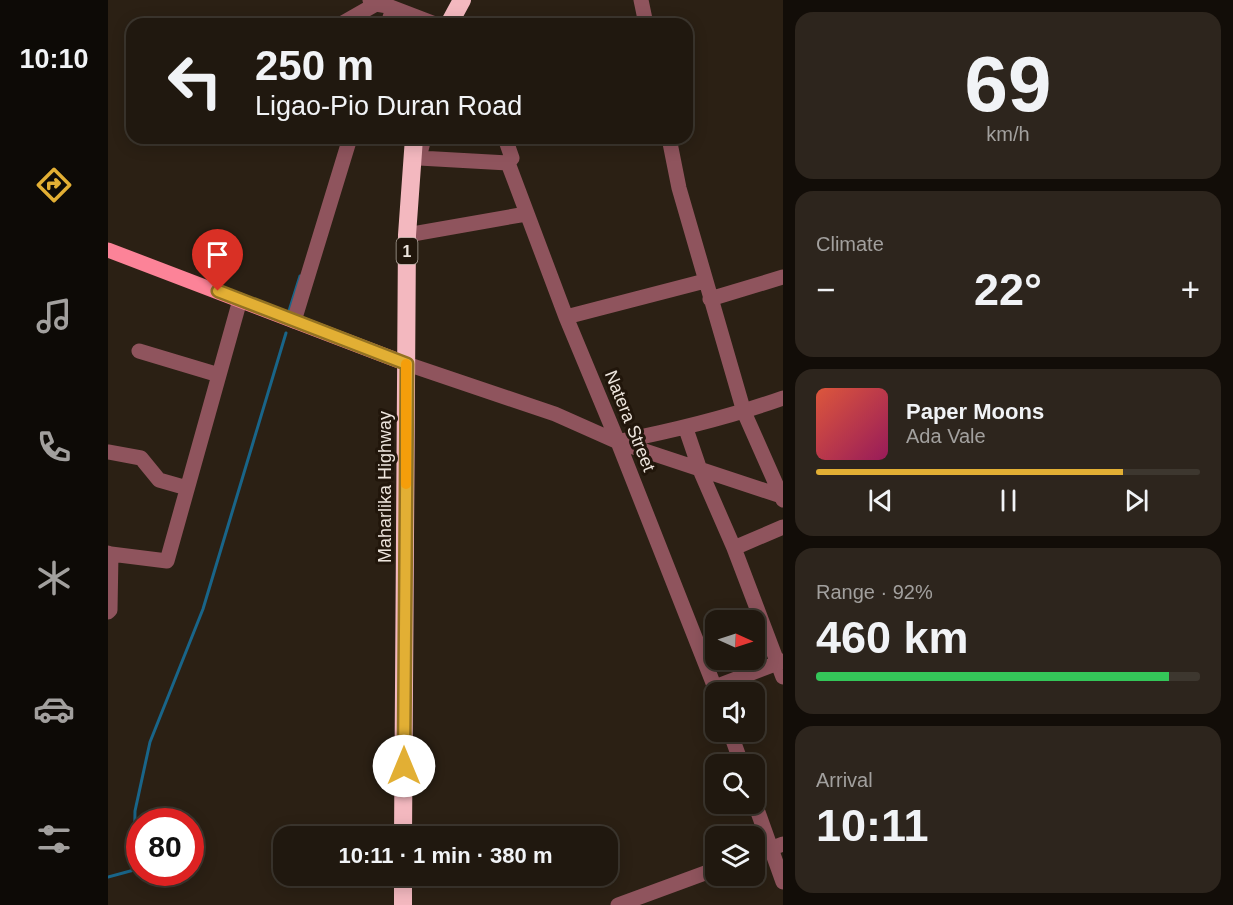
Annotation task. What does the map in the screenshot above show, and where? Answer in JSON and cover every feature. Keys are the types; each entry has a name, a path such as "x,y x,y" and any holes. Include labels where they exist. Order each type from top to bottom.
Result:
{"highway":[{"path":"452,18 462,0"},
{"name":"Maharlika Highway","path":"403,826 406,235 414,144"},
{"path":"402,905 403,886"}],"main road":[{"path":"108,250 407,364"}],"street":[{"path":"641,0 645,18"},
{"path":"350,18 374,2 419,18"},
{"path":"390,18 393,8"},
{"path":"294,321 348,144"},
{"path":"422,144 419,158 508,163"},
{"name":"Natera Street","path":"507,144 512,158 508,163 526,214 713,682"},
{"path":"670,144 679,188 744,412 782,498"},
{"path":"406,235 526,214"},
{"path":"710,299 783,277"},
{"path":"566,317 705,281"},
{"path":"108,612 110,610 109,554 167,561 240,300"},
{"path":"139,351 219,375"},
{"path":"407,364 555,414 618,442 782,498"},
{"path":"618,442 686,429 783,398"},
{"path":"686,429 700,470 781,667 739,682"},
{"path":"108,452 141,458 159,480 187,488"},
{"path":"734,548 783,528"},
{"path":"761,814 777,846 783,882"},
{"path":"618,905 705,873"}],"waterway":[{"path":"289,311 300,276"},
{"path":"108,877 134,870 135,811 150,742 203,609 286,333"}],"slow traffic":[{"path":"406,364 406,484"}],"route":[{"path":"218,291 407,364 404,766"}]}
